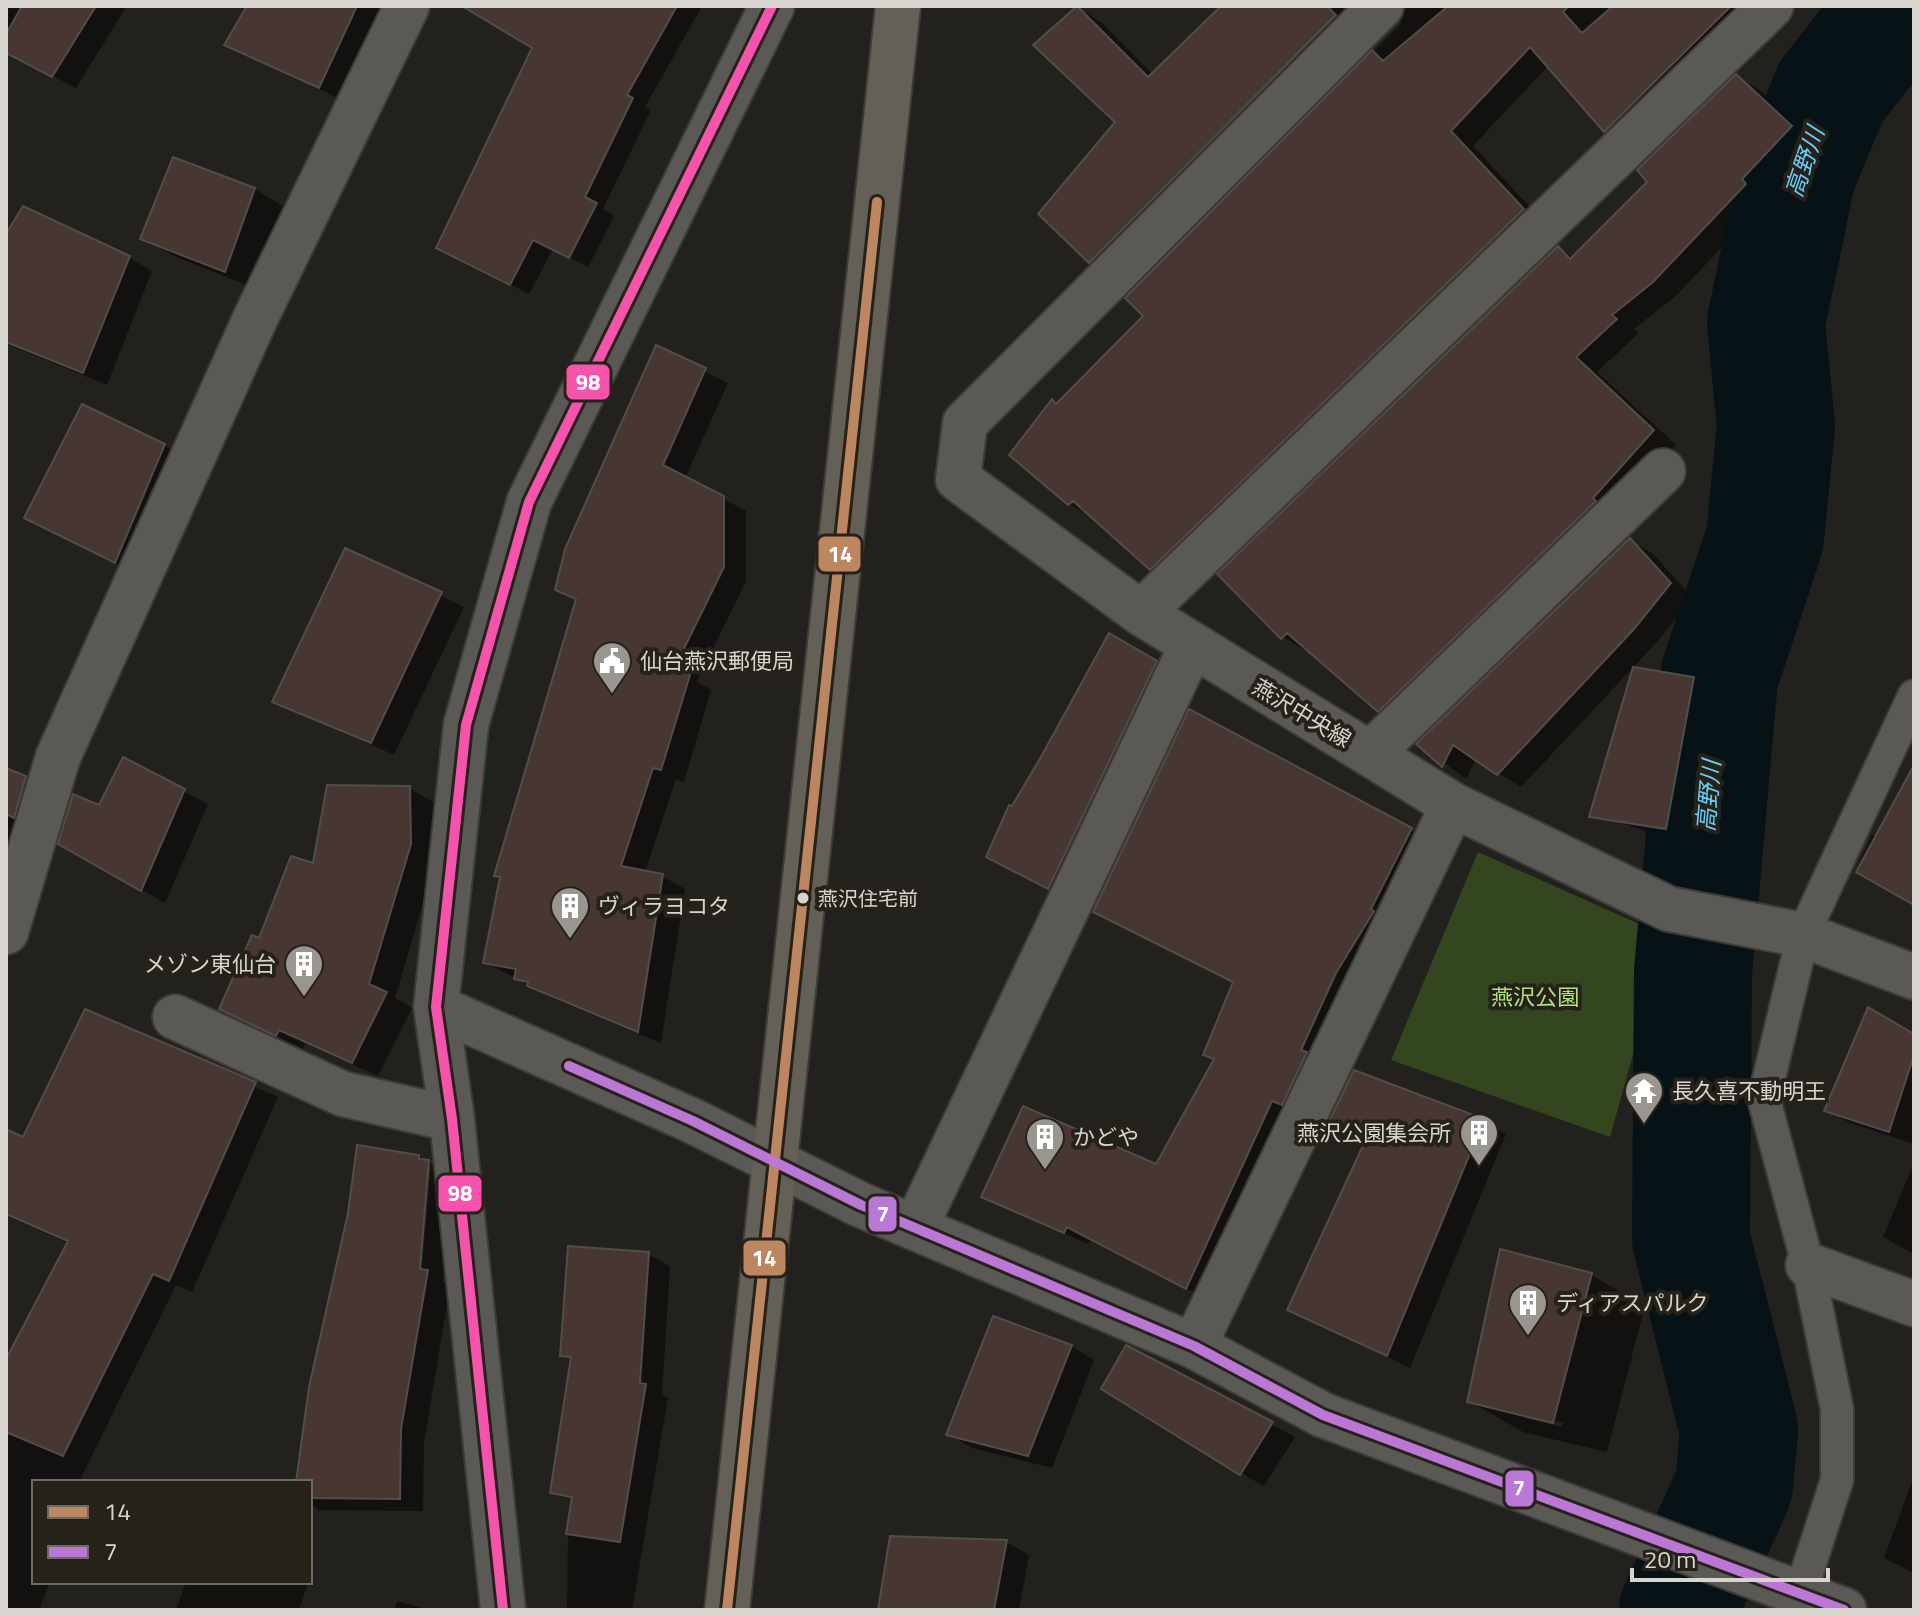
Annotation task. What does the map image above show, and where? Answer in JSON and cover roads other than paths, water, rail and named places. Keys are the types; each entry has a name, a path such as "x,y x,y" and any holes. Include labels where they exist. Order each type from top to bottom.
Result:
{"main road":[{"path":"727,1610 768,1254 774,1164 898,6"}],"street":[{"path":"6,932 58,757 255,319 407,6"},
{"path":"503,1610 452,1119 436,1007 466,725 529,502 772,6"},
{"name":"燕沢中央線","path":"1381,6 965,423 958,479 1141,613 1453,805 1669,909 1803,935"},
{"path":"1141,613 1771,6"},
{"path":"1370,754 1663,471"},
{"path":"916,1226 1192,645"},
{"path":"1194,1346 1453,805"},
{"path":"1803,935 1914,977"},
{"path":"436,1007 693,1121 861,1205 1194,1346 1323,1415 1844,1610"},
{"path":"175,1017 343,1094 452,1119"},
{"path":"1808,1265 1914,1304"}],"lane":[{"path":"1800,1594 1837,1480 1837,1409 1808,1265 1764,1099 1803,935 1914,696"}],"waterway":[{"name":"高野川","path":"1678,1610 1734,1486 1739,1430 1691,1239 1693,972 1719,677 1765,538 1776,426 1766,323 1797,173 1831,92 1898,6"}],"place":[{"name":"仙台燕沢郵便局","path":"612,695"},
{"name":"燕沢住宅前","path":"803,898"},
{"name":"ヴィラヨコタ","path":"570,940"},
{"name":"メゾン東仙台","path":"304,998"},
{"name":"長久喜不動明王","path":"1644,1125"},
{"name":"燕沢公園集会所","path":"1479,1167"},
{"name":"かどや","path":"1045,1171"},
{"name":"ディアスパルク","path":"1528,1337"}],"park label":[{"name":"燕沢公園","path":"1535,997"}]}
